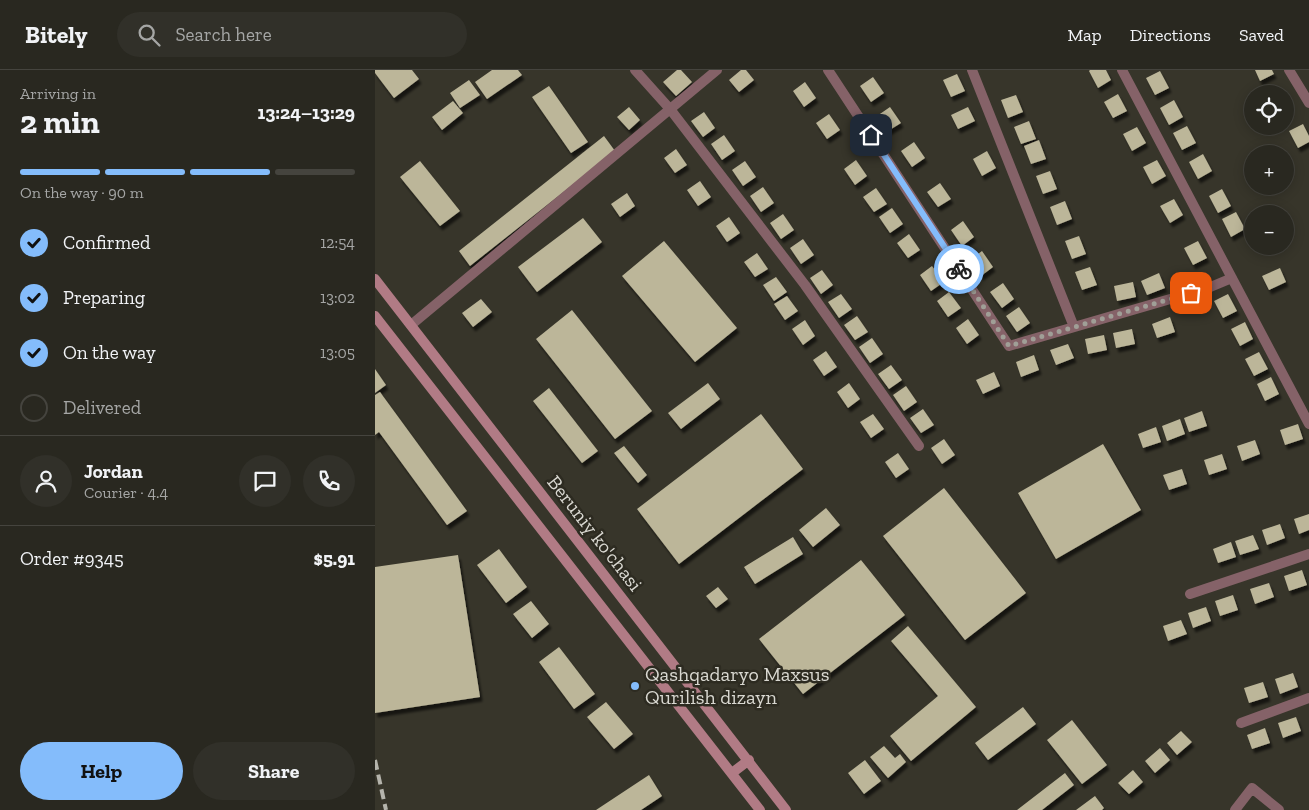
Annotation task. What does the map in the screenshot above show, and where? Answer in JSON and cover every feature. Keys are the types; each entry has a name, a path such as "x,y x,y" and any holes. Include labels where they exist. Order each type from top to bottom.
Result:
{"main road":[{"name":"Beruniy ko'chasi","path":"375,279 786,810"},
{"name":"Beruniy ko'chasi","path":"375,316 759,810"},
{"path":"732,773 749,760"}],"street":[{"path":"635,70 670,109 805,285 919,446"},
{"path":"411,325 717,70"},
{"path":"828,70 1009,346 1208,288 1232,278"},
{"path":"972,70 1074,327"},
{"path":"1121,70 1309,424"},
{"path":"1289,70 1309,103"},
{"path":"1190,594 1309,554"},
{"path":"1241,723 1309,698"},
{"path":"1235,810 1252,788 1279,810"}],"building":[{"path":"375,70 412,70 419,79 394,98 375,73"},
{"path":"492,70 518,70 522,75 487,99 475,82"},
{"path":"677,70 681,70 692,82 676,96 663,82"},
{"path":"741,70 746,70 754,80 739,92 729,80"},
{"path":"1090,70 1106,70 1111,80 1098,88"},
{"path":"1255,70 1272,70 1274,74 1260,81"},
{"path":"1160,71 1169,88 1155,95 1146,78"},
{"path":"957,74 965,91 951,97 943,80"},
{"path":"873,77 884,93 871,102 860,86"},
{"path":"469,80 480,95 460,108 450,93"},
{"path":"805,82 816,98 804,107 793,91"},
{"path":"549,86 588,142 571,153 532,97"},
{"path":"1118,94 1127,111 1113,118 1104,102"},
{"path":"1016,95 1023,112 1008,118 1001,100"},
{"path":"1174,100 1183,117 1169,125 1160,108"},
{"path":"453,101 463,113 442,130 432,117"},
{"path":"629,107 640,120 629,130 617,117"},
{"path":"890,107 901,123 888,131 877,116"},
{"path":"968,107 975,121 958,129 951,115"},
{"path":"704,112 715,128 703,137 691,121"},
{"path":"829,114 840,130 827,139 816,123"},
{"path":"1029,121 1036,139 1021,144 1014,127"},
{"path":"1303,124 1309,136 1309,142 1298,148 1291,135 1294,135 1294,128"},
{"path":"1187,126 1196,143 1182,150 1173,133"},
{"path":"1137,127 1146,143 1132,151 1123,134"},
{"path":"724,135 735,151 722,160 711,144"},
{"path":"604,136 615,151 470,266 459,251"},
{"path":"1039,140 1046,159 1031,164 1024,146"},
{"path":"914,142 925,158 912,167 901,151"},
{"path":"676,149 687,165 675,173 664,158"},
{"path":"987,151 996,168 982,176 973,159"},
{"path":"1203,154 1212,171 1198,179 1189,162"},
{"path":"856,160 867,176 855,185 844,169"},
{"path":"1157,160 1166,176 1152,184 1143,167"},
{"path":"420,161 460,211 440,226 400,177"},
{"path":"745,161 756,177 743,186 732,170"},
{"path":"1050,171 1057,189 1043,194 1036,176"},
{"path":"700,181 711,197 698,206 687,190"},
{"path":"940,183 951,199 938,207 927,192"},
{"path":"763,187 774,203 761,212 750,196"},
{"path":"876,188 887,204 874,212 863,197"},
{"path":"1222,189 1231,206 1218,213 1209,196"},
{"path":"627,193 635,206 620,217 611,204"},
{"path":"1174,199 1183,215 1170,223 1160,206"},
{"path":"1065,201 1072,219 1057,225 1050,207"},
{"path":"892,208 903,224 890,233 879,217"},
{"path":"1236,212 1244,230 1231,237 1222,219"},
{"path":"783,214 794,230 781,239 770,223"},
{"path":"729,217 740,233 727,242 716,226"},
{"path":"583,218 602,242 537,292 518,267"},
{"path":"963,221 974,237 962,246 951,230"},
{"path":"909,234 920,250 908,258 897,243"},
{"path":"1079,236 1086,254 1072,259 1065,241"},
{"path":"803,239 814,255 801,264 790,248"},
{"path":"664,241 737,328 695,362 622,276"},
{"path":"1198,241 1207,258 1193,265 1184,248"},
{"path":"982,251 993,267 981,276 970,260"},
{"path":"757,253 768,269 755,277 744,262"},
{"path":"932,266 944,282 931,291 920,275"},
{"path":"1090,267 1097,285 1082,290 1075,272"},
{"path":"1280,268 1286,282 1269,290 1262,276"},
{"path":"822,270 833,285 821,294 810,278"},
{"path":"1159,273 1165,288 1147,295 1141,281"},
{"path":"776,277 787,292 774,301 763,285"},
{"path":"1133,282 1136,297 1117,301 1114,286"},
{"path":"1003,283 1014,299 1002,308 990,292"},
{"path":"949,292 961,308 948,317 937,301"},
{"path":"841,294 852,309 839,318 828,302"},
{"path":"1228,294 1237,311 1223,318 1214,301"},
{"path":"787,296 798,311 785,320 774,304"},
{"path":"481,299 492,312 473,327 462,313"},
{"path":"1019,307 1030,323 1017,332 1006,316"},
{"path":"572,310 652,411 615,439 536,339"},
{"path":"857,316 868,332 855,340 844,325"},
{"path":"1170,317 1175,332 1157,338 1152,324"},
{"path":"968,319 979,335 967,344 956,328"},
{"path":"805,320 815,336 803,345 792,329"},
{"path":"1245,322 1253,339 1240,346 1231,329"},
{"path":"1132,329 1135,344 1116,348 1113,333"},
{"path":"1104,335 1107,350 1088,354 1085,339"},
{"path":"872,338 883,354 870,363 859,347"},
{"path":"1068,344 1074,358 1056,365 1050,350"},
{"path":"826,351 837,367 824,376 813,360"},
{"path":"1259,352 1268,369 1254,376 1245,359"},
{"path":"1034,355 1039,370 1021,377 1016,362"},
{"path":"891,365 902,380 889,389 878,374"},
{"path":"375,369 386,385 375,393"},
{"path":"994,372 1000,386 983,394 976,380"},
{"path":"1271,377 1279,394 1265,401 1257,384"},
{"path":"708,383 720,399 681,429 668,413"},
{"path":"849,383 860,399 848,408 837,392"},
{"path":"906,386 917,402 904,411 893,395"},
{"path":"549,388 598,451 582,463 533,401"},
{"path":"380,392 467,511 447,525 379,432 375,435 375,395"},
{"path":"923,409 934,425 921,433 910,418"},
{"path":"1202,411 1207,426 1189,432 1184,418"},
{"path":"761,414 803,469 679,564 637,509"},
{"path":"873,414 884,429 871,438 860,422"},
{"path":"1180,419 1185,434 1167,441 1162,426"},
{"path":"1298,424 1303,439 1285,445 1280,430"},
{"path":"1156,427 1161,442 1143,448 1138,434"},
{"path":"944,439 955,455 942,464 931,448"},
{"path":"1255,440 1260,454 1242,461 1237,446"},
{"path":"1103,444 1141,510 1056,559 1018,493"},
{"path":"624,446 647,475 638,483 614,453"},
{"path":"898,453 909,469 896,478 885,462"},
{"path":"1222,454 1227,469 1209,475 1204,460"},
{"path":"1182,469 1187,484 1169,490 1163,475"},
{"path":"944,488 1026,593 965,640 883,536"},
{"path":"826,508 840,525 813,547 799,530"},
{"path":"1309,514 1309,530 1299,534 1294,519"},
{"path":"1280,524 1285,538 1267,545 1262,530"},
{"path":"1253,535 1259,549 1240,555 1235,541"},
{"path":"793,537 803,554 755,584 744,567"},
{"path":"1231,542 1236,557 1218,563 1213,549"},
{"path":"499,549 527,587 506,603 477,565"},
{"path":"458,555 480,697 375,713 375,567"},
{"path":"861,560 905,615 803,694 759,639"},
{"path":"1302,570 1307,585 1289,591 1284,576"},
{"path":"1269,583 1274,597 1255,604 1250,589"},
{"path":"718,587 728,599 716,608 706,596"},
{"path":"1233,595 1238,610 1220,616 1215,601"},
{"path":"531,601 549,624 532,638 513,614"},
{"path":"1206,607 1211,621 1193,628 1188,613"},
{"path":"1181,620 1187,634 1168,641 1163,626"},
{"path":"908,626 976,707 911,761 890,736 938,696 891,641"},
{"path":"559,647 595,694 574,709 539,662"},
{"path":"1293,673 1298,687 1280,694 1275,679"},
{"path":"1263,682 1268,697 1249,703 1244,688"},
{"path":"606,702 633,734 614,749 587,717"},
{"path":"1023,707 1036,724 988,760 975,743"},
{"path":"1296,717 1301,731 1283,738 1278,723"},
{"path":"1072,720 1107,765 1082,784 1047,740"},
{"path":"1265,728 1270,743 1252,749 1247,735"},
{"path":"1181,731 1192,742 1177,755 1167,743"},
{"path":"884,746 895,758 900,754 906,762 888,778 870,757"},
{"path":"1160,748 1170,760 1155,773 1145,761"},
{"path":"865,760 881,781 864,794 848,773"},
{"path":"1133,770 1143,782 1129,794 1118,783"},
{"path":"1065,773 1074,785 1042,810 1017,810"},
{"path":"649,775 662,796 641,810 596,810"},
{"path":"1095,796 1104,808 1102,810 1076,810"}],"railway":[{"path":"375,760 386,810"}],"way so far":[{"path":"959,269 1009,346 1191,293"}],"place":[{"name":"Qashqadaryo Maxsus Qurilish dizayn","path":"635,686"}],"route":[{"path":"871,135 959,269"}]}
